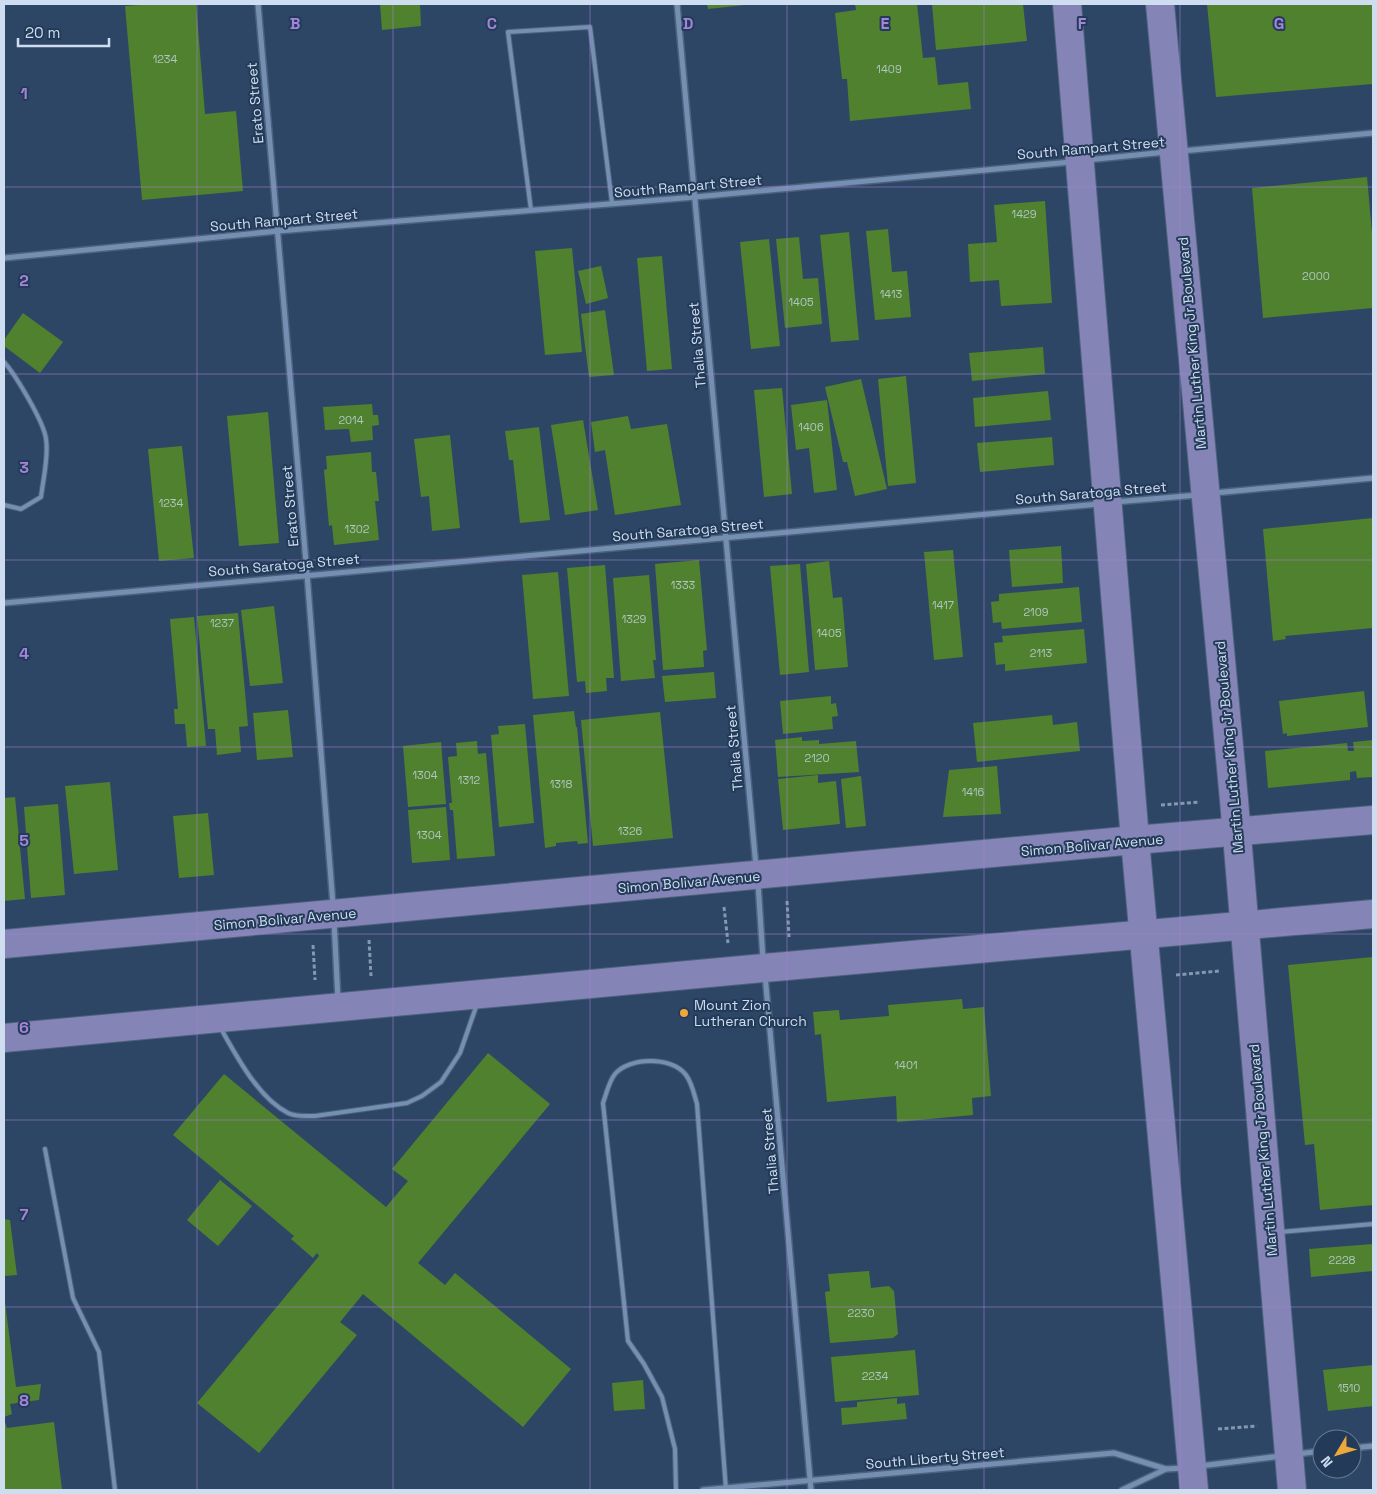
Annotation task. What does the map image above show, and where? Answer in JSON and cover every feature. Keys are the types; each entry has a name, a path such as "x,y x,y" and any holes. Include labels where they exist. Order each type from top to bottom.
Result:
{"street":[{"name":"Erato Street","path":"258,4 307,574 333,915 338,1008"},
{"name":"Thalia Street","path":"677,4 812,1490"},
{"path":"1067,4 1143,934 1184,1476"},
{"name":"Martin Luther King Jr Boulevard","path":"1160,4 1237,833 1292,1490"},
{"name":"South Rampart Street","path":"4,258 278,231 695,197 1373,134"},
{"name":"South Saratoga Street","path":"4,603 307,574 726,539 1373,478"},
{"name":"Simon Bolivar Avenue","path":"4,944 1135,840 1237,833 1373,820"},
{"path":"4,1038 1373,914"},
{"name":"South Liberty Street","path":"1122,1490 1288,1455 1312,1452"},
{"name":"South Liberty Street","path":"703,1490 1114,1453 1184,1476"}],"lane":[{"path":"532,210 508,32 590,27 612,203"},
{"path":"4,362 32,405 46,439 41,496 21,509 4,505"},
{"path":"216,1019 243,1068 267,1097 288,1113 300,1116 315,1116 407,1103 422,1096 441,1082 460,1053 480,994"},
{"path":"676,1490 675,1449 662,1397 628,1341 603,1103 615,1074 630,1064 653,1060 674,1066 685,1074 693,1089 697,1104 726,1489"},
{"path":"45,1149 73,1298 99,1352 115,1490"},
{"path":"1270,1233 1373,1224"}],"path":[{"path":"1160,805 1200,802"},
{"path":"786,893 790,943"},
{"path":"724,899 729,948"},
{"path":"369,933 371,982"},
{"path":"312,945 315,981"},
{"path":"1173,975 1227,970"},
{"path":"1214,1430 1262,1426"}],"building":[{"path":"196,4 205,114 236,111 243,191 142,200 125,6"},
{"path":"380,4 420,4 421,26 382,30"},
{"path":"707,4 745,4 745,5 708,9"},
{"path":"855,4 917,4 923,58 935,57 938,85 968,82 971,109 850,121 847,79 842,79 835,13 856,10"},
{"path":"932,4 1023,4 1027,41 936,50"},
{"path":"1207,4 1373,4 1373,84 1216,97"},
{"path":"1367,177 1373,244 1373,308 1263,318 1252,188"},
{"path":"1045,201 1052,303 1001,306 999,280 970,282 968,244 997,242 994,205"},
{"path":"888,229 892,272 907,271 911,317 875,320 866,231"},
{"path":"849,232 859,340 831,342 820,235"},
{"path":"799,237 803,279 818,278 822,324 785,328 776,239"},
{"path":"769,239 780,346 751,349 740,242"},
{"path":"572,248 582,352 545,355 535,251"},
{"path":"662,256 672,369 647,371 637,258"},
{"path":"601,266 608,298 586,304 578,271"},
{"path":"605,310 614,375 589,377 581,314"},
{"path":"23,313 63,342 40,373 4,346 4,340"},
{"path":"1043,347 1045,374 972,381 969,353"},
{"path":"906,376 916,483 888,486 878,379"},
{"path":"861,379 887,489 855,496 847,462 843,462 825,387"},
{"path":"782,388 792,494 764,497 754,390"},
{"path":"1048,391 1051,420 975,427 973,398"},
{"path":"827,400 837,490 814,493 809,448 796,450 791,405"},
{"path":"372,404 373,415 378,415 379,425 372,426 373,440 351,442 349,429 325,430 323,407"},
{"path":"268,412 279,543 239,546 227,416"},
{"path":"628,416 631,429 667,424 681,505 615,515 605,450 595,452 591,422"},
{"path":"583,420 598,510 565,515 551,425"},
{"path":"539,427 550,520 520,523 513,460 509,460 505,431"},
{"path":"450,435 460,528 432,531 429,496 421,497 414,439"},
{"path":"1052,437 1054,465 980,472 977,443"},
{"path":"182,446 194,558 159,561 148,449"},
{"path":"371,452 372,472 376,472 379,501 375,501 379,540 334,545 332,525 329,526 324,470 327,469 326,456"},
{"path":"1373,518 1373,628 1285,636 1286,639 1273,641 1263,529"},
{"path":"1061,546 1063,583 1012,587 1009,550"},
{"path":"953,550 963,657 934,660 924,552"},
{"path":"699,560 707,650 703,651 704,667 663,670 655,564"},
{"path":"829,561 833,598 842,597 848,667 815,670 806,564"},
{"path":"800,564 809,672 780,675 770,566"},
{"path":"605,565 614,678 606,678 607,691 586,693 585,681 577,682 567,568"},
{"path":"558,572 569,696 533,699 522,575"},
{"path":"649,575 656,660 653,660 655,678 621,681 613,578"},
{"path":"1079,587 1082,622 1002,629 1001,622 993,623 991,602 999,601 999,594"},
{"path":"274,606 283,683 250,686 241,610"},
{"path":"238,613 248,726 239,727 241,752 217,755 215,729 208,729 197,616"},
{"path":"194,617 206,746 187,747 185,724 175,724 174,709 178,709 170,619"},
{"path":"1084,629 1087,663 1005,671 1005,664 996,665 994,643 1003,642 1002,636"},
{"path":"714,672 716,698 665,702 662,676"},
{"path":"1364,691 1368,727 1287,736 1287,733 1283,734 1279,701"},
{"path":"831,696 831,704 836,703 838,716 832,717 833,729 783,734 780,701"},
{"path":"288,710 293,757 257,760 253,713"},
{"path":"574,711 588,843 578,844 577,841 556,843 556,846 545,848 533,715"},
{"path":"660,712 673,838 593,846 581,720"},
{"path":"1052,715 1053,725 1077,722 1080,751 977,762 973,723"},
{"path":"525,724 534,823 499,827 491,735 499,734 498,726"},
{"path":"802,737 802,741 819,740 819,744 856,741 859,772 778,777 775,740"},
{"path":"1373,740 1373,777 1357,778 1356,771 1350,772 1350,780 1268,788 1265,751 1347,743 1348,751 1354,751 1353,742"},
{"path":"477,741 478,754 486,753 495,856 457,859 453,810 450,810 449,803 452,803 448,757 457,756 456,743"},
{"path":"441,742 446,804 408,807 403,746"},
{"path":"997,766 1001,814 943,817 949,770"},
{"path":"818,775 818,783 836,781 840,824 783,830 778,779"},
{"path":"861,776 866,826 846,828 841,779"},
{"path":"110,782 118,870 74,874 65,786"},
{"path":"15,797 25,899 4,901 4,798"},
{"path":"58,804 65,895 31,898 24,807"},
{"path":"446,807 450,860 412,863 408,810"},
{"path":"208,813 214,875 179,878 173,816"},
{"path":"1373,957 1373,1205 1320,1210 1314,1144 1305,1145 1288,965"},
{"path":"962,999 963,1009 984,1007 991,1096 972,1098 973,1115 897,1122 896,1096 827,1102 821,1034 815,1035 813,1012 839,1010 840,1020 889,1016 888,1005"},
{"path":"488,1053 550,1104 418,1263 445,1285 455,1273 571,1369 523,1427 363,1294 340,1322 357,1335 259,1453 197,1403 319,1256 317,1253 313,1258 291,1239 294,1236 173,1135 224,1074 386,1207 408,1181 392,1169"},
{"path":"220,1180 252,1206 218,1246 187,1220"},
{"path":"4,1219 10,1220 17,1275 4,1276"},
{"path":"1373,1244 1373,1271 1311,1277 1309,1249"},
{"path":"869,1271 871,1288 889,1286 894,1291 898,1334 893,1338 830,1343 825,1292 830,1291 828,1274"},
{"path":"4,1295 16,1387 41,1384 39,1400 10,1404 12,1414 4,1417"},
{"path":"915,1350 919,1395 835,1402 831,1357"},
{"path":"1373,1365 1373,1406 1328,1411 1323,1370"},
{"path":"643,1380 645,1409 614,1411 612,1383"},
{"path":"897,1398 897,1404 905,1403 907,1419 842,1425 841,1408 857,1407 857,1402"},
{"path":"4,1419 7,1428 54,1422 62,1490 4,1490"}],"place":[{"name":"Mount Zion Lutheran Church","path":"684,1013"}]}
